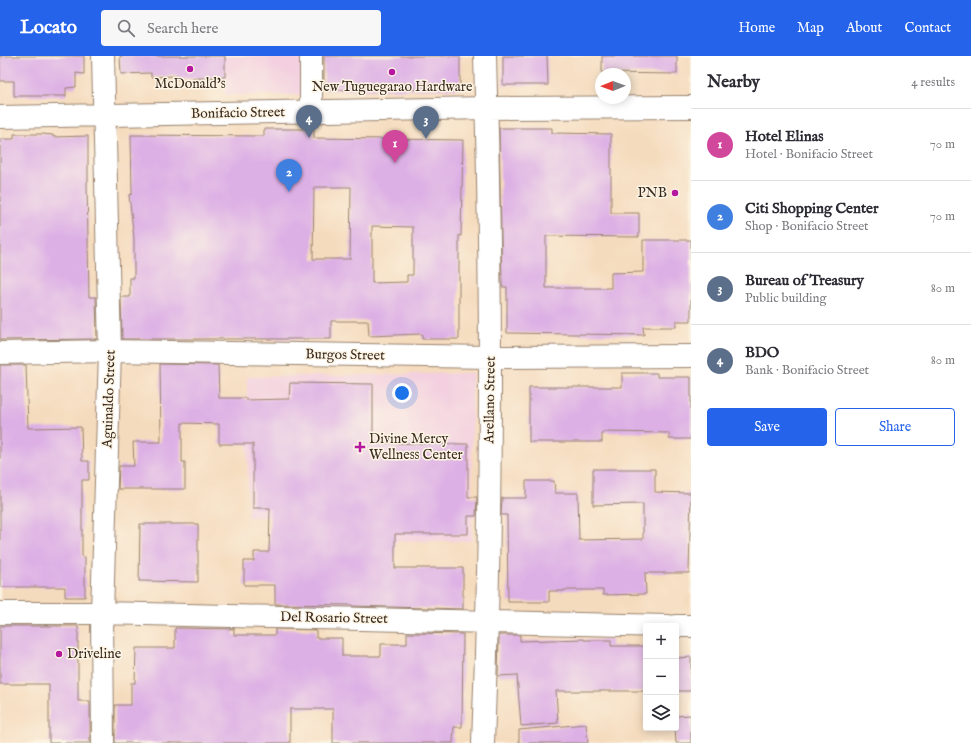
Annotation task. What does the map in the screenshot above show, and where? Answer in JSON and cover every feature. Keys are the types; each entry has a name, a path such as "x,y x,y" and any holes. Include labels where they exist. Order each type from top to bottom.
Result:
{"street":[{"name":"Aguinaldo Street","path":"103,56 110,351 102,612 103,743"},
{"path":"311,56 311,112"},
{"name":"Arellano Street","path":"483,743 488,622 491,357 485,56"},
{"name":"Bonifacio Street","path":"0,117 487,108 691,107"},
{"name":"Burgos Street","path":"0,353 110,351 491,357 691,356"},
{"name":"Del Rosario Street","path":"0,613 102,612 643,625"},
{"path":"679,626 691,626"}],"shaded area":[{"path":"225,56 307,56 307,95 225,95"},
{"name":"Divine Mercy Wellness Center","path":"472,373 472,541 344,541 343,517 248,517 247,377"}],"building":[{"path":"0,56 84,56 84,74 76,73 76,87 66,88 66,96 14,96 14,81 0,81"},
{"path":"120,56 225,56 225,77 177,79 177,76 151,77 151,73 121,74"},
{"name":"New Tuguegarao Hardware","path":"324,56 460,56 460,89 324,90"},
{"path":"503,56 547,56 548,85 503,85"},
{"path":"602,56 677,56 677,74 631,73 631,68 602,68"},
{"path":"499,128 552,128 552,133 611,134 611,213 639,213 639,237 546,236 546,288 611,288 611,273 643,272 643,240 691,240 691,321 676,321 676,327 643,327 644,335 507,333 507,287 502,287"},
{"path":"264,129 314,129 314,138 463,140 461,236 459,235 459,339 422,339 422,334 369,336 368,321 331,321 331,339 122,339 121,297 130,297 130,278 134,278 134,238 129,195 132,194 131,135 264,136","holes":["314,187 351,187 350,259 313,259","372,226 413,227 413,275 407,275 407,282 372,283"]},
{"path":"14,134 42,134 53,135 53,137 88,136 87,182 89,297 96,297 97,339 0,340 0,139 14,139"},
{"path":"160,364 218,365 219,398 246,398 246,400 289,399 290,383 373,384 373,443 468,444 468,497 477,497 476,516 468,516 468,534 395,534 395,568 463,568 463,609 275,604 275,585 244,585 244,561 254,561 254,552 269,552 270,508 253,508 253,444 219,444 219,424 182,423 182,462 185,462 185,489 118,489 119,466 134,466 133,442 161,442"},
{"path":"0,365 26,365 28,428 81,427 82,461 89,461 89,480 82,480 82,557 85,557 85,597 65,597 65,587 0,587"},
{"path":"622,373 657,373 657,377 691,377 691,439 669,439 669,433 602,432 602,442 529,442 529,387 622,387"},
{"path":"593,469 655,469 655,492 691,493 689,573 645,573 646,594 603,595 603,590 564,590 549,591 549,602 508,602 507,515 501,515 502,498 526,498 526,481 554,481 555,493 578,493 579,540 643,539 643,504 593,505"},
{"path":"140,524 198,524 198,582 139,581"},
{"path":"0,626 78,626 78,701 90,701 90,743 49,743 49,684 0,684"},
{"path":"175,628 234,629 234,635 275,635 275,629 316,630 316,638 342,638 342,656 381,656 381,644 407,644 407,633 463,634 462,727 454,727 453,743 333,743 333,709 290,709 290,743 115,743 115,705 131,705 131,683 135,683 136,648 175,648"},
{"path":"499,635 520,635 520,641 584,639 611,640 611,646 643,646 643,691 556,691 558,723 521,726 517,675 498,676"},
{"path":"691,657 691,691 679,691 679,658"},
{"path":"691,715 691,743 676,743 675,731 679,731 679,716"},
{"path":"586,724 588,743 519,743 519,730"}],"place":[{"name":"McDonald's","path":"190,69"},
{"name":"New Tuguegarao Hardware","path":"392,72"},
{"name":"BDO","path":"309,138"},
{"name":"Bureau of Treasury","path":"426,139"},
{"name":"Hotel Elinas","path":"395,163"},
{"name":"Citi Shopping Center","path":"289,192"},
{"name":"PNB","path":"675,193"},
{"name":"Divine Mercy Wellness Center","path":"360,447"},
{"name":"Driveline","path":"59,654"}]}
